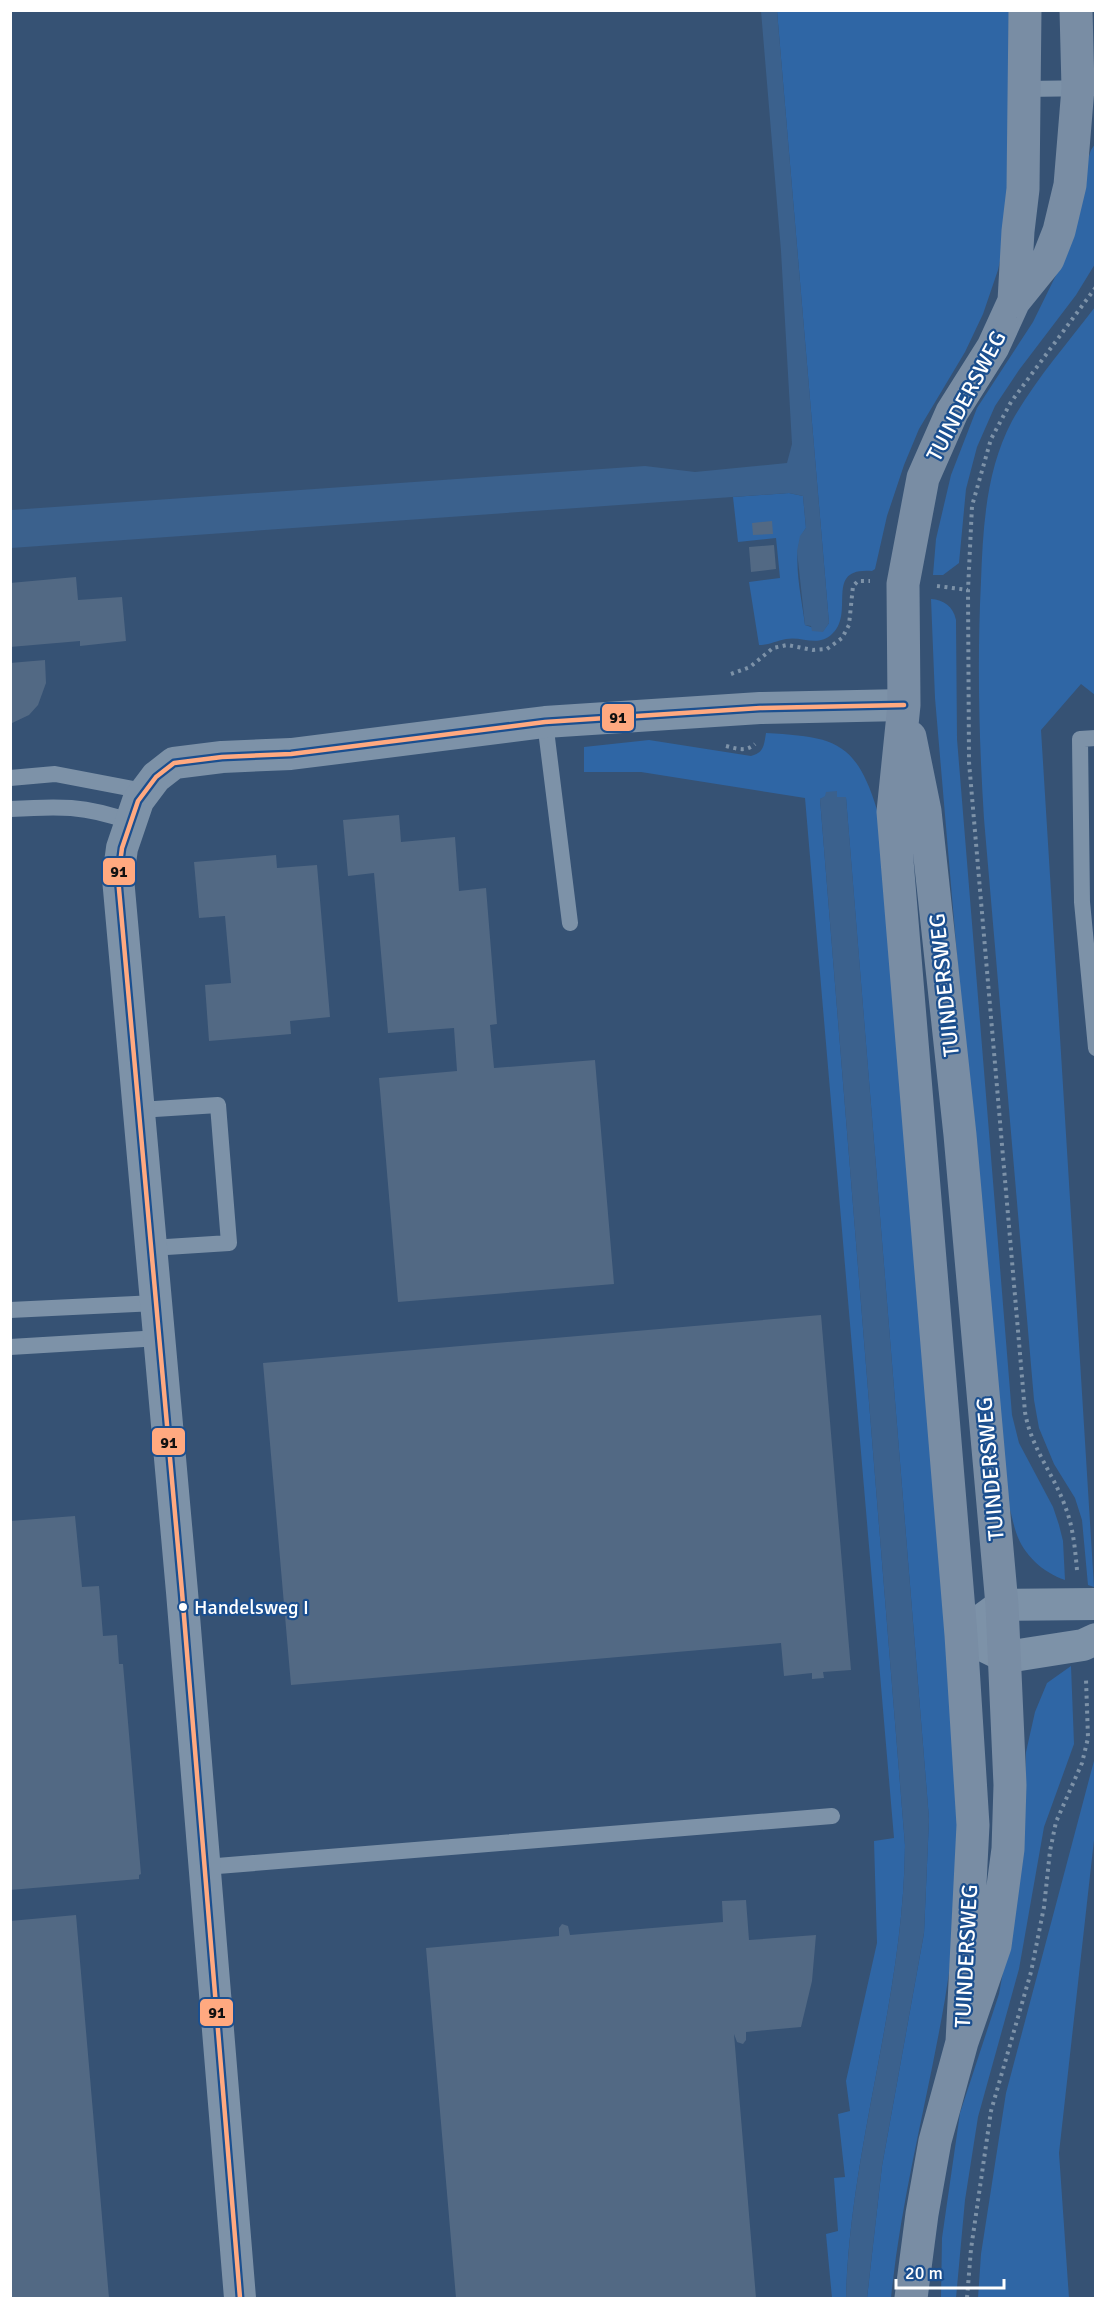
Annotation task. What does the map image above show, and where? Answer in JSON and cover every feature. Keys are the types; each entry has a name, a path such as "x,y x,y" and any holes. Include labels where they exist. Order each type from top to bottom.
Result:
{"main road":[{"name":"TUINDERSWEG","path":"1014,301 1023,189 1025,10"},
{"name":"TUINDERSWEG","path":"962,2042 972,1825 961,1635 893,812 904,705 903,584 923,478 952,412 993,347 1014,301 1048,259 1059,231 1070,185 1087,88 1076,10"},
{"name":"TUINDERSWEG","path":"904,705 925,811 960,1135 1006,1657 1010,1785 1008,1849 995,1946 962,2042"},
{"path":"915,2290 922,2214 935,2141 962,2042"}],"street":[{"path":"240,2298 160,1338 118,878 122,848 138,801 156,777 174,763 222,757 291,754 545,722 760,708 904,705"},
{"path":"1088,1604 1002,1605 961,1635 1006,1657 1089,1642"}],"lane":[{"path":"1025,89 1087,88"},
{"path":"545,722 570,923"},
{"path":"1095,738 1080,739 1082,902 1095,1048"},
{"path":"10,778 55,774 144,791"},
{"path":"10,808 63,806 104,812 131,822"},
{"path":"139,1110 218,1105 229,1243 151,1248"},
{"path":"10,1310 156,1303"},
{"path":"10,1347 160,1338"},
{"path":"205,1867 832,1816"}],"path":[{"name":"TUINDERSWEG","path":"1088,1604 1070,1520 1064,1503 1039,1456 1028,1428 1025,1412 969,762 968,590 972,506 991,439 1011,402 1095,287"},
{"path":"758,662 773,648 787,645 813,650 827,649 842,638 849,626 853,586"},
{"path":"967,2298 971,2249 991,2111 1031,1972 1044,1907 1050,1851 1056,1822 1082,1763 1088,1738 1089,1642"}],"shaded area":[{"path":"761,11 777,11 829,623 823,632 812,631 811,626 805,625 797,551 800,536 806,528 803,496 789,493 11,548 11,510 645,466 695,472 787,463 792,444 781,251"},
{"path":"777,11 1009,11 1007,229 998,270 983,314 965,352 919,429 904,465 887,516 875,569 848,576 844,584 841,616 838,626 831,635 815,641 786,639 759,645 749,582 780,578 776,538 738,542 733,497 789,493 803,496 806,528 798,548 797,561 805,625 823,631 829,623"},
{"path":"1095,144 1095,264 1076,295 1019,370 995,406 977,447 966,489 959,563 943,575 933,575 936,539 951,475 977,408 1033,322 1059,269 1084,171"},
{"path":"1095,307 1095,695 1081,684 1041,730 1094,1587 1088,1585 1082,1520 1075,1498 1054,1464 1039,1428 1034,1400 984,819 979,671 983,540 996,459 1021,406"},
{"path":"931,599 947,605 953,611 956,620 957,739 1012,1415 1019,1443 1053,1507 1059,1525 1063,1541 1065,1580 1048,1572 1028,1554 1018,1538 1003,1494 935,698"},
{"path":"766,733 809,737 839,747 860,769 877,810 960,1786 957,1893 949,1973 901,2223 891,2298 867,2298 882,2166 924,1933 929,1819 846,798 837,797 837,792 820,799 905,1845 896,1959 857,2185 846,2298 832,2298 826,2234 838,2231 834,2178 845,2177 838,2114 850,2111 846,2081 877,1943 874,1841 894,1838 805,798 641,772 584,772 584,747 649,740 751,756 761,751"},
{"path":"837,791 837,797 846,797 929,1819 924,1933 882,2166 867,2298 846,2298 850,2241 866,2128 896,1959 905,1845 820,799 825,796 826,792"},
{"path":"1071,1666 1074,1744 1044,1827 1019,1969 978,2117 965,2200 956,2298 941,2298 942,2238 960,2113 999,1994 1016,1899 1024,1821 1026,1752 1035,1712 1047,1683"},
{"path":"1095,1757 1095,1831 1059,2153 1069,2298 978,2298 981,2254 1006,2093"}],"building":[{"path":"772,521 773,534 753,535 752,523"},
{"path":"774,545 776,569 751,572 749,547"},
{"path":"76,577 78,600 122,597 126,641 80,646 80,641 10,647 10,583"},
{"path":"45,660 46,683 38,705 29,715 10,724 10,663"},
{"path":"399,815 401,842 455,837 459,891 486,888 497,1024 490,1025 494,1068 595,1060 614,1284 398,1302 379,1078 457,1071 454,1028 388,1033 374,873 348,876 343,820"},
{"path":"276,855 277,868 317,865 330,1017 290,1021 291,1034 209,1041 205,985 231,983 225,916 199,918 194,862"},
{"path":"821,1315 851,1670 823,1672 824,1678 812,1679 812,1673 784,1676 781,1643 291,1685 263,1363"},
{"path":"75,1516 82,1587 99,1586 103,1636 117,1635 119,1664 123,1664 141,1874 139,1879 10,1890 10,1521"},
{"path":"746,1900 749,1940 816,1935 812,1981 801,2027 746,2032 746,2040 743,2044 737,2042 734,2034 756,2298 456,2298 426,1948 559,1936 559,1928 562,1924 568,1926 570,1935 723,1922 722,1901"},
{"path":"76,1915 109,2298 10,2298 10,1921"}],"transit line":[{"name":"91","path":"240,2298 182,1592 118,878 122,848 138,801 156,777 174,763 222,757 291,754 545,722 760,708 904,705"}],"place":[{"name":"Handelsweg I","path":"183,1607"}]}
